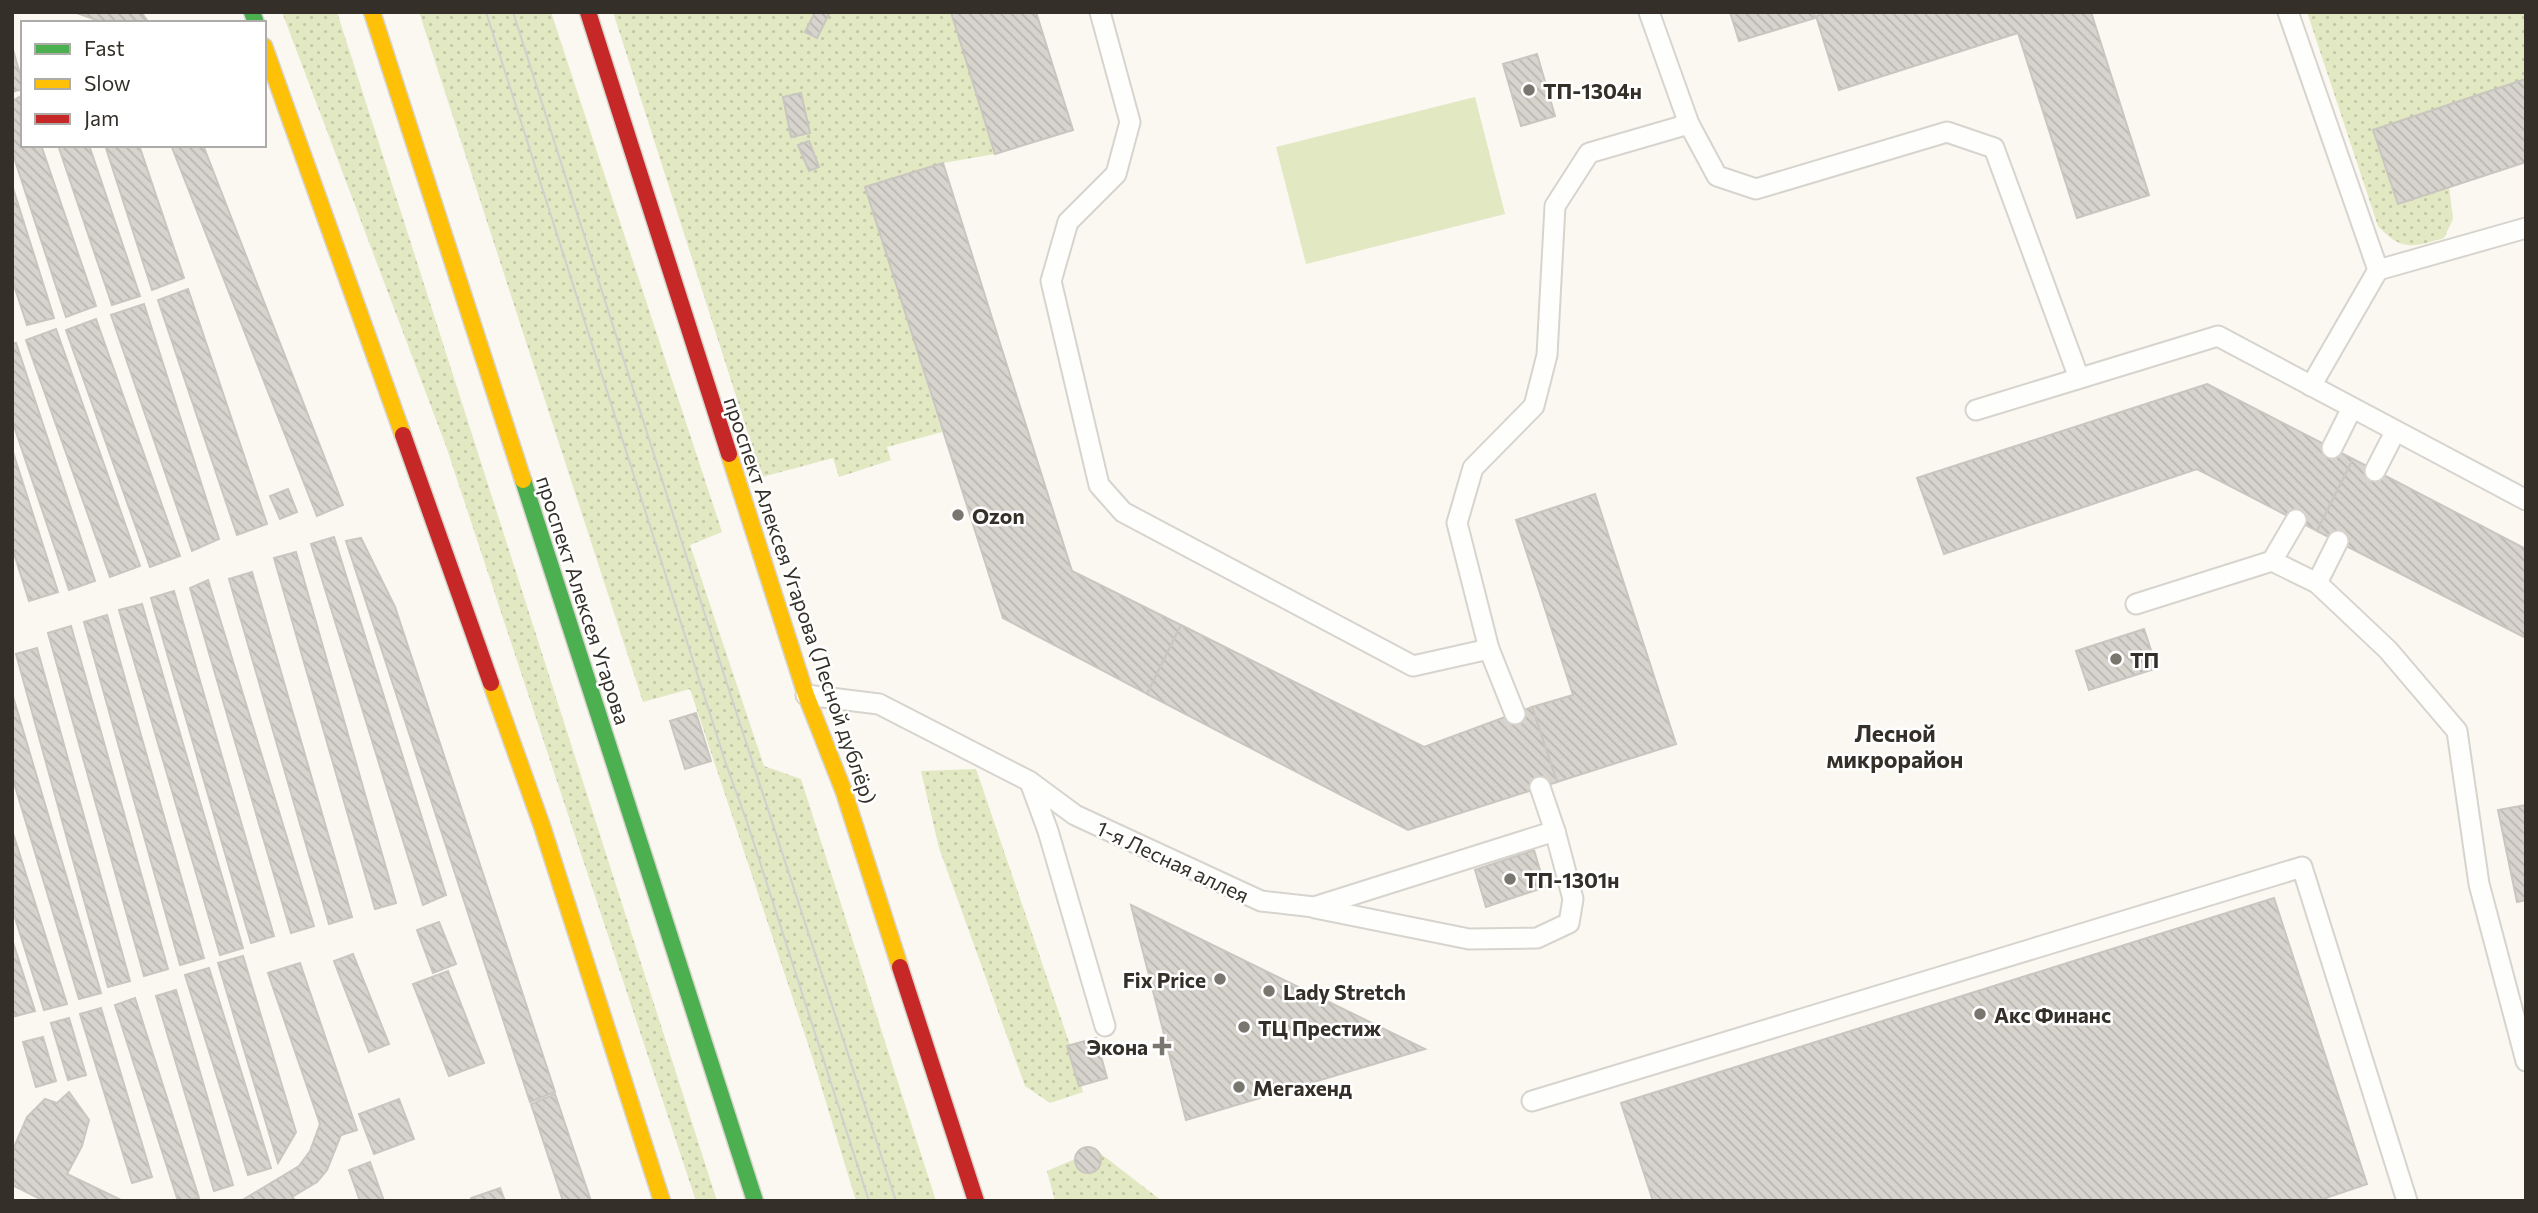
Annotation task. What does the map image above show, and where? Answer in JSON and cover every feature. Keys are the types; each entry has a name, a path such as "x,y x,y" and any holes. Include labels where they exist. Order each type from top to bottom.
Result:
{"main road":[{"name":"проспект Алексея Угарова","path":"372,12 755,1201"},
{"name":"проспект Алексея Угарова (Лесной дублёр)","path":"588,12 806,695 844,792 976,1201"},
{"path":"266,52 542,826 662,1201"}],"lane":[{"path":"1100,12 1130,122 1116,174 1068,222 1051,281 1099,485 1123,512 1413,666 1489,649"},
{"path":"1649,12 1689,124 1717,176 1756,189 1947,132 1994,148 2079,378"},
{"path":"2288,12 2378,270"},
{"path":"1515,714 1489,649 1457,523 1473,467 1534,405 1547,355 1555,206 1589,153 1689,124"},
{"path":"2311,386 2378,270 2526,228"},
{"path":"1976,410 2218,336 2526,500"},
{"path":"2332,448 2352,408"},
{"path":"2375,471 2395,432"},
{"path":"2136,604 2272,561 2296,520"},
{"path":"2317,583 2338,541"},
{"path":"2272,561 2317,583 2388,650 2458,731 2479,884 2519,1012 2526,1061"},
{"name":"1-я Лесная аллея","path":"806,695 879,704 1030,781 1075,816 1261,901 1314,907 1555,831"},
{"path":"1030,781 1048,831 1105,1026"},
{"path":"1314,907 1469,939 1537,938 1569,923 1573,899 1540,786"},
{"path":"1532,1101 2302,867 2407,1201"}],"green space":[{"path":"282,12 337,12 717,1201 696,1201 446,446"},
{"path":"419,12 551,12 722,532 690,545 764,766 801,779 936,1201 856,1201 812,1056 690,689 643,702"},
{"path":"613,12 951,12 995,154 943,163 866,188 942,432 887,447 891,460 839,477 833,458 762,477"},
{"path":"2307,12 2526,12 2526,79 2374,130 2449,187 2453,219 2444,238 2424,244 2401,244 2378,226"},
{"path":"1475,97 1505,214 1306,264 1276,147"},
{"path":"976,769 1073,1054 1083,1092 1050,1103 1025,1086 939,848 921,771"},
{"path":"1096,1150 1162,1201 1055,1201 1047,1171"}],"building":[{"path":"74,12 141,12 148,21 99,21"},
{"path":"815,12 830,12 817,38 805,32"},
{"path":"951,12 1036,12 1073,130 995,154"},
{"path":"1730,12 1814,12 1815,18 1739,41"},
{"path":"1828,12 2091,12 2149,195 2077,218 2018,33 1839,90 1816,16"},
{"path":"12,46 21,78 21,90 12,92"},
{"name":"ТП-1304н","path":"1537,54 1555,116 1521,126 1503,64"},
{"path":"2526,79 2526,162 2398,204 2373,130"},
{"path":"801,93 810,133 791,137 783,97"},
{"path":"21,96 21,147 42,147 96,306 66,317 12,151 12,101"},
{"path":"809,141 819,167 809,171 798,145"},
{"path":"59,147 90,147 140,296 112,305"},
{"path":"106,147 140,147 184,278 152,290"},
{"path":"172,147 204,147 343,505 317,516"},
{"path":"943,163 1072,571 1181,625 1147,694 1003,618 865,187"},
{"path":"12,185 54,318 27,325 12,279"},
{"path":"188,289 267,524 237,535 158,300"},
{"path":"144,304 219,539 192,551 111,315"},
{"path":"96,319 180,556 150,567 66,330"},
{"path":"56,329 140,566 110,577 26,340"},
{"path":"16,343 95,581 69,590 12,420 12,344"},
{"path":"2207,384 2353,459 2317,531 2197,469 1944,554 1917,478"},
{"path":"12,449 58,592 29,601 12,547"},
{"path":"2353,459 2526,549 2526,638 2317,531"},
{"path":"288,489 297,512 280,519 270,496"},
{"path":"1595,494 1676,744 1557,782 1532,707 1573,695 1516,520"},
{"path":"334,537 446,895 423,905 311,544"},
{"path":"361,538 395,607 555,1092 530,1102 346,541"},
{"path":"296,552 396,903 375,909 274,558"},
{"path":"252,572 352,917 329,924 229,579"},
{"path":"208,580 314,926 291,933 190,588"},
{"path":"174,591 274,936 251,943 151,598"},
{"path":"142,604 243,948 220,955 119,610"},
{"path":"107,615 204,958 180,965 84,622"},
{"path":"1181,625 1424,747 1532,707 1557,782 1408,830 1147,694"},
{"path":"71,626 168,969 144,976 48,633"},
{"name":"ТП","path":"2144,629 2157,668 2089,690 2076,651"},
{"path":"37,648 130,981 108,987 16,654"},
{"path":"12,693 101,993 79,999 12,776"},
{"path":"696,713 711,761 685,769 670,721"},
{"path":"2526,805 2526,900 2517,902 2498,810"},
{"path":"12,830 67,1004 44,1010 12,908"},
{"name":"ТП-1301н","path":"1534,850 1545,887 1486,907 1475,870"},
{"path":"2274,898 2367,1184 2317,1201 1653,1201 1621,1103"},
{"path":"1131,905 1425,1049 1186,1120"},
{"path":"439,922 456,964 433,973 417,930"},
{"path":"12,939 35,1011 12,1017"},
{"path":"353,954 389,1044 369,1052 334,961"},
{"path":"243,956 296,1132 278,1163 218,963"},
{"path":"300,963 357,1130 341,1135 327,1170 317,1182 292,1197 296,1201 241,1201 299,1166 310,1151 320,1124 268,973"},
{"path":"209,968 271,1168 248,1175 185,975"},
{"path":"448,971 484,1063 449,1076 413,984"},
{"path":"176,990 233,1185 214,1191 156,996"},
{"path":"135,998 199,1198 178,1201 115,1005"},
{"path":"101,1008 152,1177 132,1183 80,1014"},
{"path":"69,1018 86,1075 68,1080 51,1023"},
{"path":"43,1037 56,1081 36,1087 23,1042"},
{"path":"1096,1038 1107,1078 1079,1086 1067,1046"},
{"path":"69,1092 89,1120 82,1146 67,1174 123,1201 44,1201 12,1185 12,1152 27,1117 45,1099 57,1103"},
{"path":"555,1094 591,1201 563,1201 531,1104"},
{"path":"399,1099 414,1139 374,1154 359,1114"},
{"path":"1088,1147 1097,1151 1101,1160 1097,1169 1088,1173 1079,1169 1075,1160 1079,1151"},
{"path":"370,1162 384,1201 360,1201 349,1170"},
{"path":"500,1188 505,1201 472,1201 471,1198"}],"tram line":[{"path":"486,12 726,764 869,1201"},
{"path":"513,12 729,690 896,1201"}],"traffic: fast":[{"path":"252,12 255,21"},
{"path":"523,480 755,1201"}],"traffic: slow":[{"path":"372,12 523,480"},
{"path":"266,52 403,435"},
{"path":"729,454 806,695 844,792 900,967"},
{"path":"491,683 542,826 662,1201"}],"traffic: jam":[{"path":"588,12 729,454"},
{"path":"403,435 491,683"},
{"path":"900,967 976,1201"}],"place":[{"name":"ТП-1304н","path":"1529,90"},
{"name":"Ozon","path":"958,515"},
{"name":"ТП","path":"2116,659"},
{"name":"ТП-1301н","path":"1510,879"},
{"name":"Fix Price","path":"1220,979"},
{"name":"Lady Stretch","path":"1269,991"},
{"name":"Акс Финанс","path":"1980,1014"},
{"name":"ТЦ Престиж","path":"1244,1027"},
{"name":"Экона","path":"1162,1046"},
{"name":"Мегахенд","path":"1239,1087"}],"district":[{"name":"Лесной микрорайон","path":"1895,746"}]}
